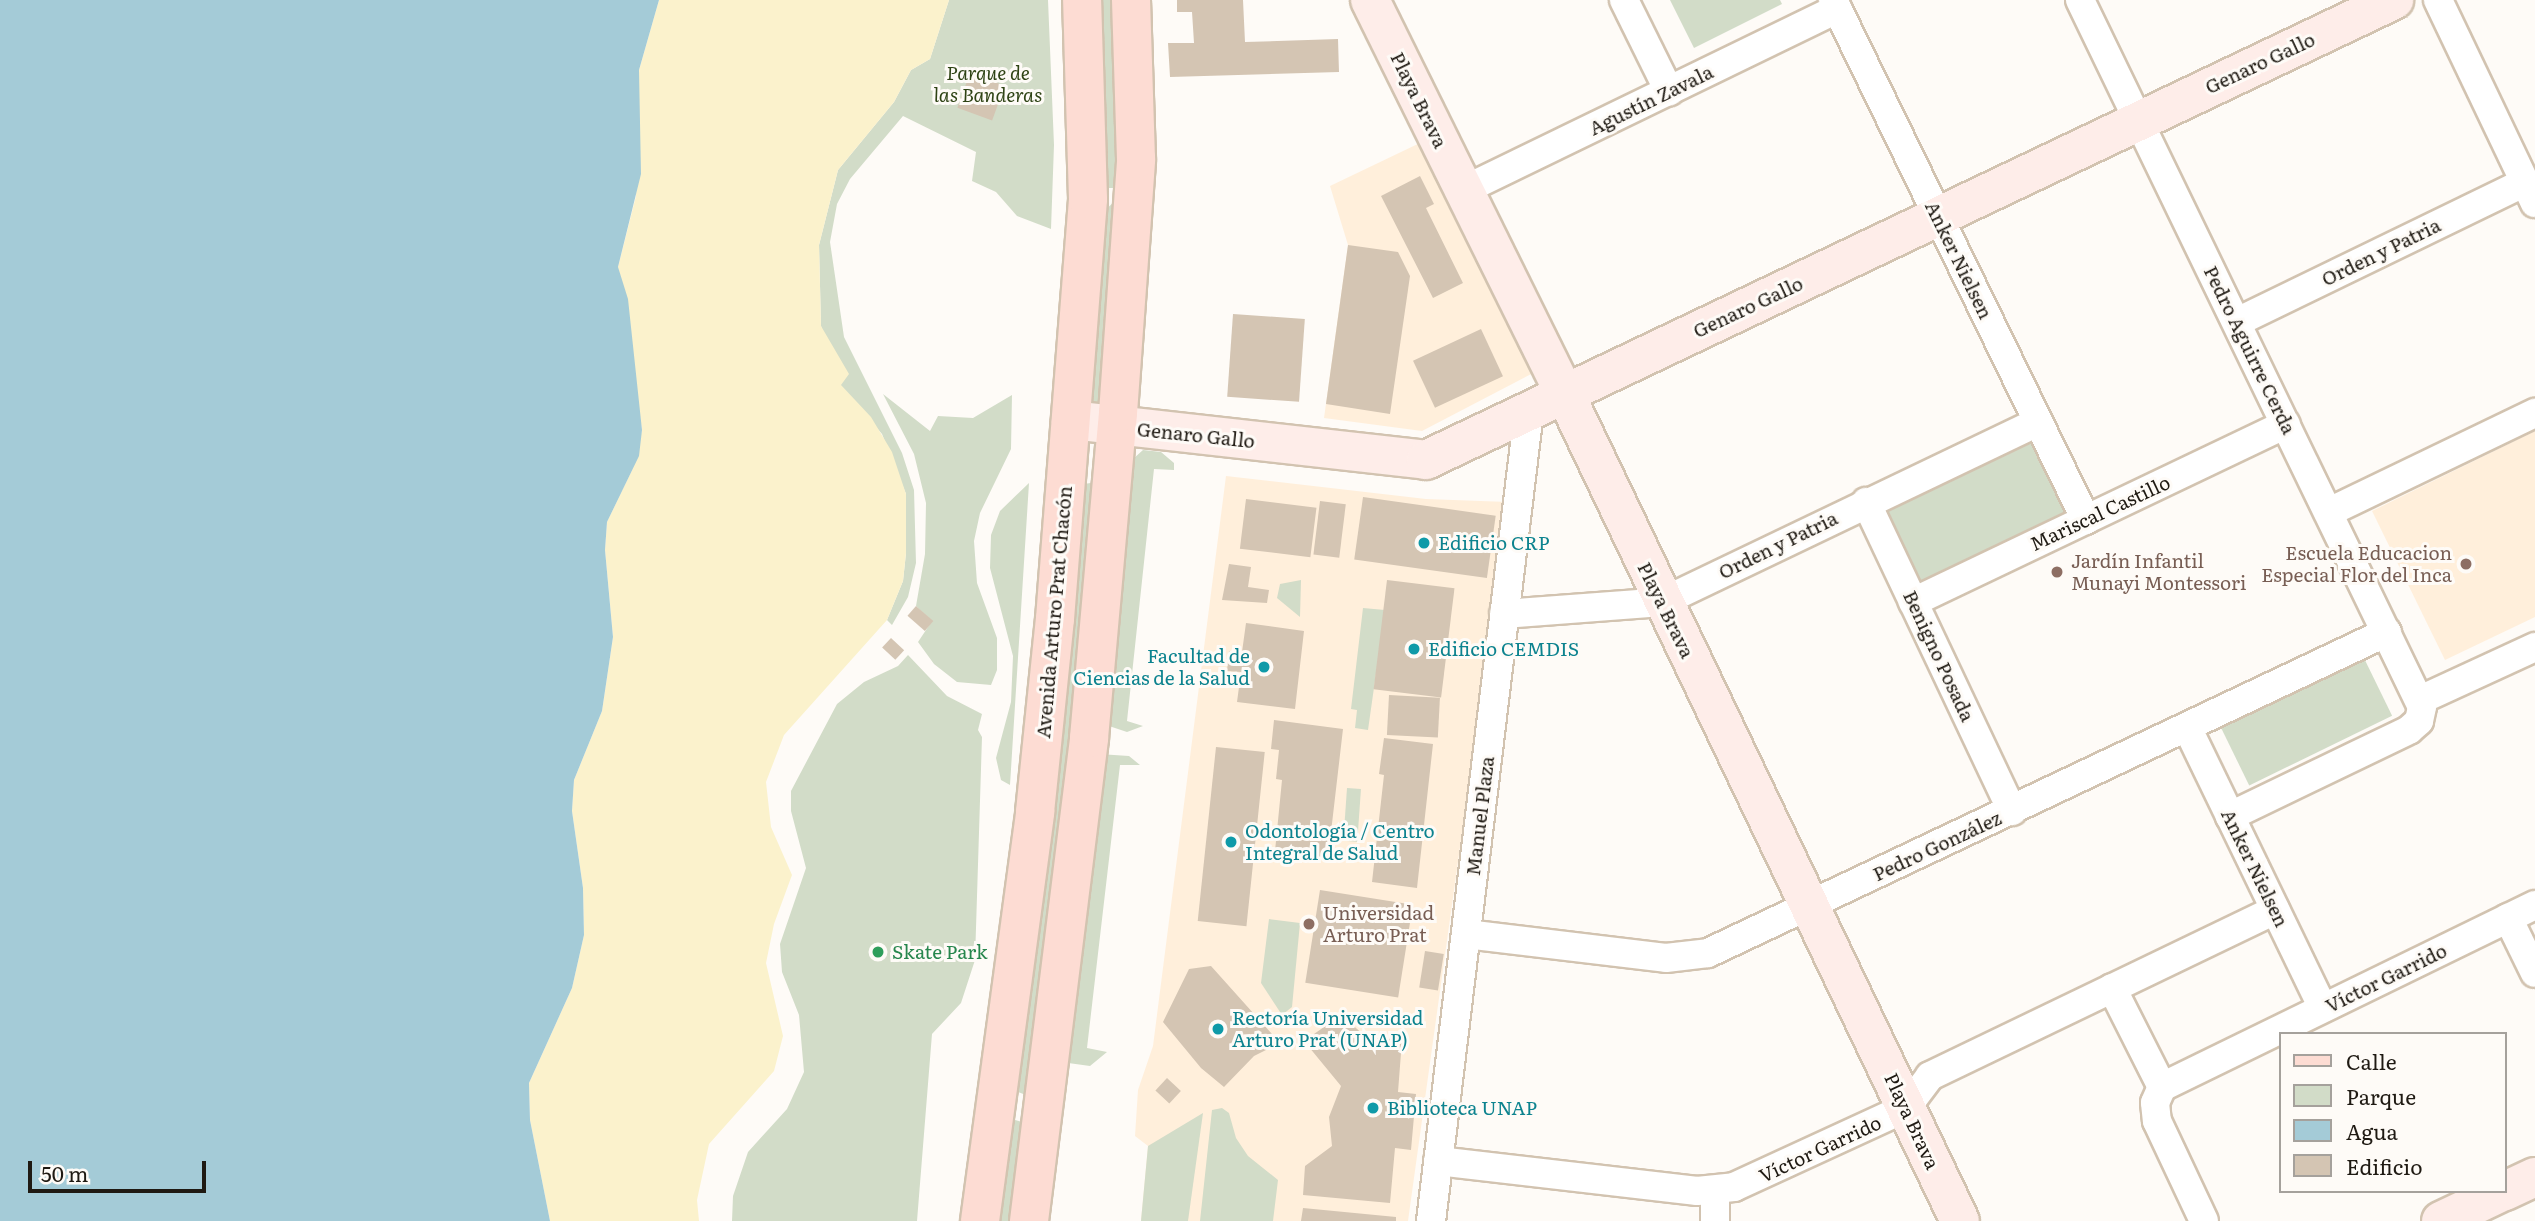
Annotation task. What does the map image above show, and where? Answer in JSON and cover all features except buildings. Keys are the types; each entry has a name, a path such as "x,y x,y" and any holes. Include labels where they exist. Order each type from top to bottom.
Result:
{"main road":[{"name":"Avenida Arturo Prat Chacón","path":"980,1221 1035,812 1070,420 1088,199 1082,0"},
{"path":"1029,1221 1090,738 1117,426 1136,159 1131,0"}],"street":[{"name":"Playa Brava","path":"1370,0 1564,394 1959,1221"},
{"path":"1624,0 1669,91"},
{"name":"Pedro Aguirre Cerda","path":"2080,0 2420,700"},
{"name":"Genaro Gallo","path":"1070,420 1426,460 2394,0"},
{"path":"2438,0 2530,192"},
{"name":"Agustín Zavala","path":"1464,190 1669,91 1835,5"},
{"name":"Anker Nielsen","path":"1835,5 2086,520"},
{"name":"Orden y Patria","path":"2237,322 2530,192"},
{"name":"Manuel Plaza","path":"1431,1221 1529,411"},
{"path":"2329,512 2535,414"},
{"name":"Orden y Patria","path":"1504,614 1662,602 1866,502 2038,422"},
{"name":"Mariscal Castillo","path":"1913,602 2286,424"},
{"name":"Benigno Posada","path":"1866,502 2012,811"},
{"name":"Pedro González","path":"1466,933 1680,959 1708,953 2387,632"},
{"path":"2230,816 2409,730 2421,715 2420,700 2535,647"},
{"name":"Anker Nielsen","path":"2187,727 2323,1008"},
{"name":"Víctor Garrido","path":"2162,1087 2535,905"},
{"name":"Víctor Garrido","path":"1438,1161 1714,1190 1773,1172 1906,1108 1930,1076 2276,910"},
{"path":"2508,918 2535,973"},
{"path":"2112,988 2162,1087 2155,1103 2157,1121 2204,1221"},
{"path":"2507,1190 2535,1177"},
{"path":"1714,1190 1715,1221"},
{"path":"2441,1221 2501,1193"}],"shaded area":[{"path":"1424,141 1537,371 1422,431 1324,418 1348,245 1330,186"},
{"name":"Escuela Educacion Especial Flor del Inca","path":"2535,431 2535,617 2445,660 2372,511"},
{"name":"Universidad Arturo Prat","path":"1226,476 1426,499 1508,502 1408,1221 1141,1221 1148,1146 1135,1136 1138,1090 1153,1046"}],"green space":[{"name":"Parque de las Banderas","path":"949,0 1048,0 1054,145 1051,229 1017,216 996,192 972,181 976,152 903,116 850,179 837,204 830,242 844,337 902,453 914,490 916,563 908,597 892,625 887,620 903,581 906,553 906,494 882,434 840,385 821,326 819,245 838,170 894,102 911,70 930,59"},
{"path":"1092,0 1115,0 1115,188 1092,188"},
{"path":"1670,0 1780,0 1782,4 1694,48"},
{"path":"1117,199 1108,409 1087,407 1100,215"},
{"path":"883,394 930,431 938,416 973,418 1012,395 1011,449 980,513 974,541 977,583 997,638 997,670 991,685 957,682 934,664 918,642 932,621 916,606 925,554 926,503 914,454"},
{"path":"2033,432 2072,513 1923,586 1884,505"},
{"path":"1143,450 1161,452 1174,463 1174,470 1154,469 1127,721 1143,726 1127,732 1106,725 1133,459"},
{"path":"1097,482 1102,486 1026,1095 1015,1091 1084,484"},
{"path":"1029,483 1010,785 1001,780 996,758 1011,702 1013,656 990,568 991,535 1000,511"},
{"path":"1301,580 1300,617 1277,598 1280,584"},
{"path":"1363,608 1385,610 1368,730 1355,728 1357,710 1351,709"},
{"path":"2361,652 2392,716 2249,786 2218,722"},
{"name":"Skate Park","path":"908,655 947,696 982,714 978,730 982,737 975,960 961,1003 932,1034 917,1221 732,1221 733,1196 748,1152 787,1109 804,1072 799,1015 782,972 780,944 806,868 791,811 791,791 837,704 864,682 898,666"},
{"path":"1099,754 1129,756 1140,765 1120,765 1087,1048 1107,1052 1090,1066 1061,1062"},
{"path":"1347,788 1361,789 1357,842 1343,841"},
{"path":"1269,919 1300,923 1292,1007 1282,1015 1261,983"},
{"path":"1222,1108 1229,1113 1236,1138 1248,1156 1278,1180 1273,1221 1200,1221 1212,1110"},
{"path":"1203,1113 1188,1221 1141,1221 1148,1146"},
{"path":"1008,1121 1029,1124 1017,1221 995,1221"}],"sand":[{"path":"659,0 949,0 930,59 911,70 894,102 838,170 819,245 821,326 849,374 841,385 871,417 892,452 906,494 906,553 903,581 887,620 784,735 766,782 771,827 792,875 774,924 766,963 783,1036 774,1071 709,1144 697,1200 699,1221 550,1221 530,1120 529,1083 572,988 584,935 583,888 572,811 574,780 602,711 613,637 605,550 607,522 633,468 642,430 618,267 636,196 639,70"}],"water":[{"path":"0,0 659,0 639,70 641,174 618,267 628,299 642,430 639,456 607,522 605,550 613,637 602,711 574,780 572,811 583,888 584,935 572,988 529,1083 530,1120 550,1221 0,1221"}],"place":[{"name":"Edificio CRP","path":"1424,543"},
{"name":"Escuela Educacion Especial Flor del Inca","path":"2466,564"},
{"name":"Jardín Infantil Munayi Montessori","path":"2057,572"},
{"name":"Edificio CEMDIS","path":"1414,649"},
{"name":"Facultad de Ciencias de la Salud","path":"1264,667"},
{"name":"Odontología / Centro Integral de Salud","path":"1231,842"},
{"name":"Universidad Arturo Prat","path":"1309,924"},
{"name":"Skate Park","path":"878,952"},
{"name":"Rectoría Universidad Arturo Prat (UNAP)","path":"1218,1029"},
{"name":"Biblioteca UNAP","path":"1373,1108"}]}
